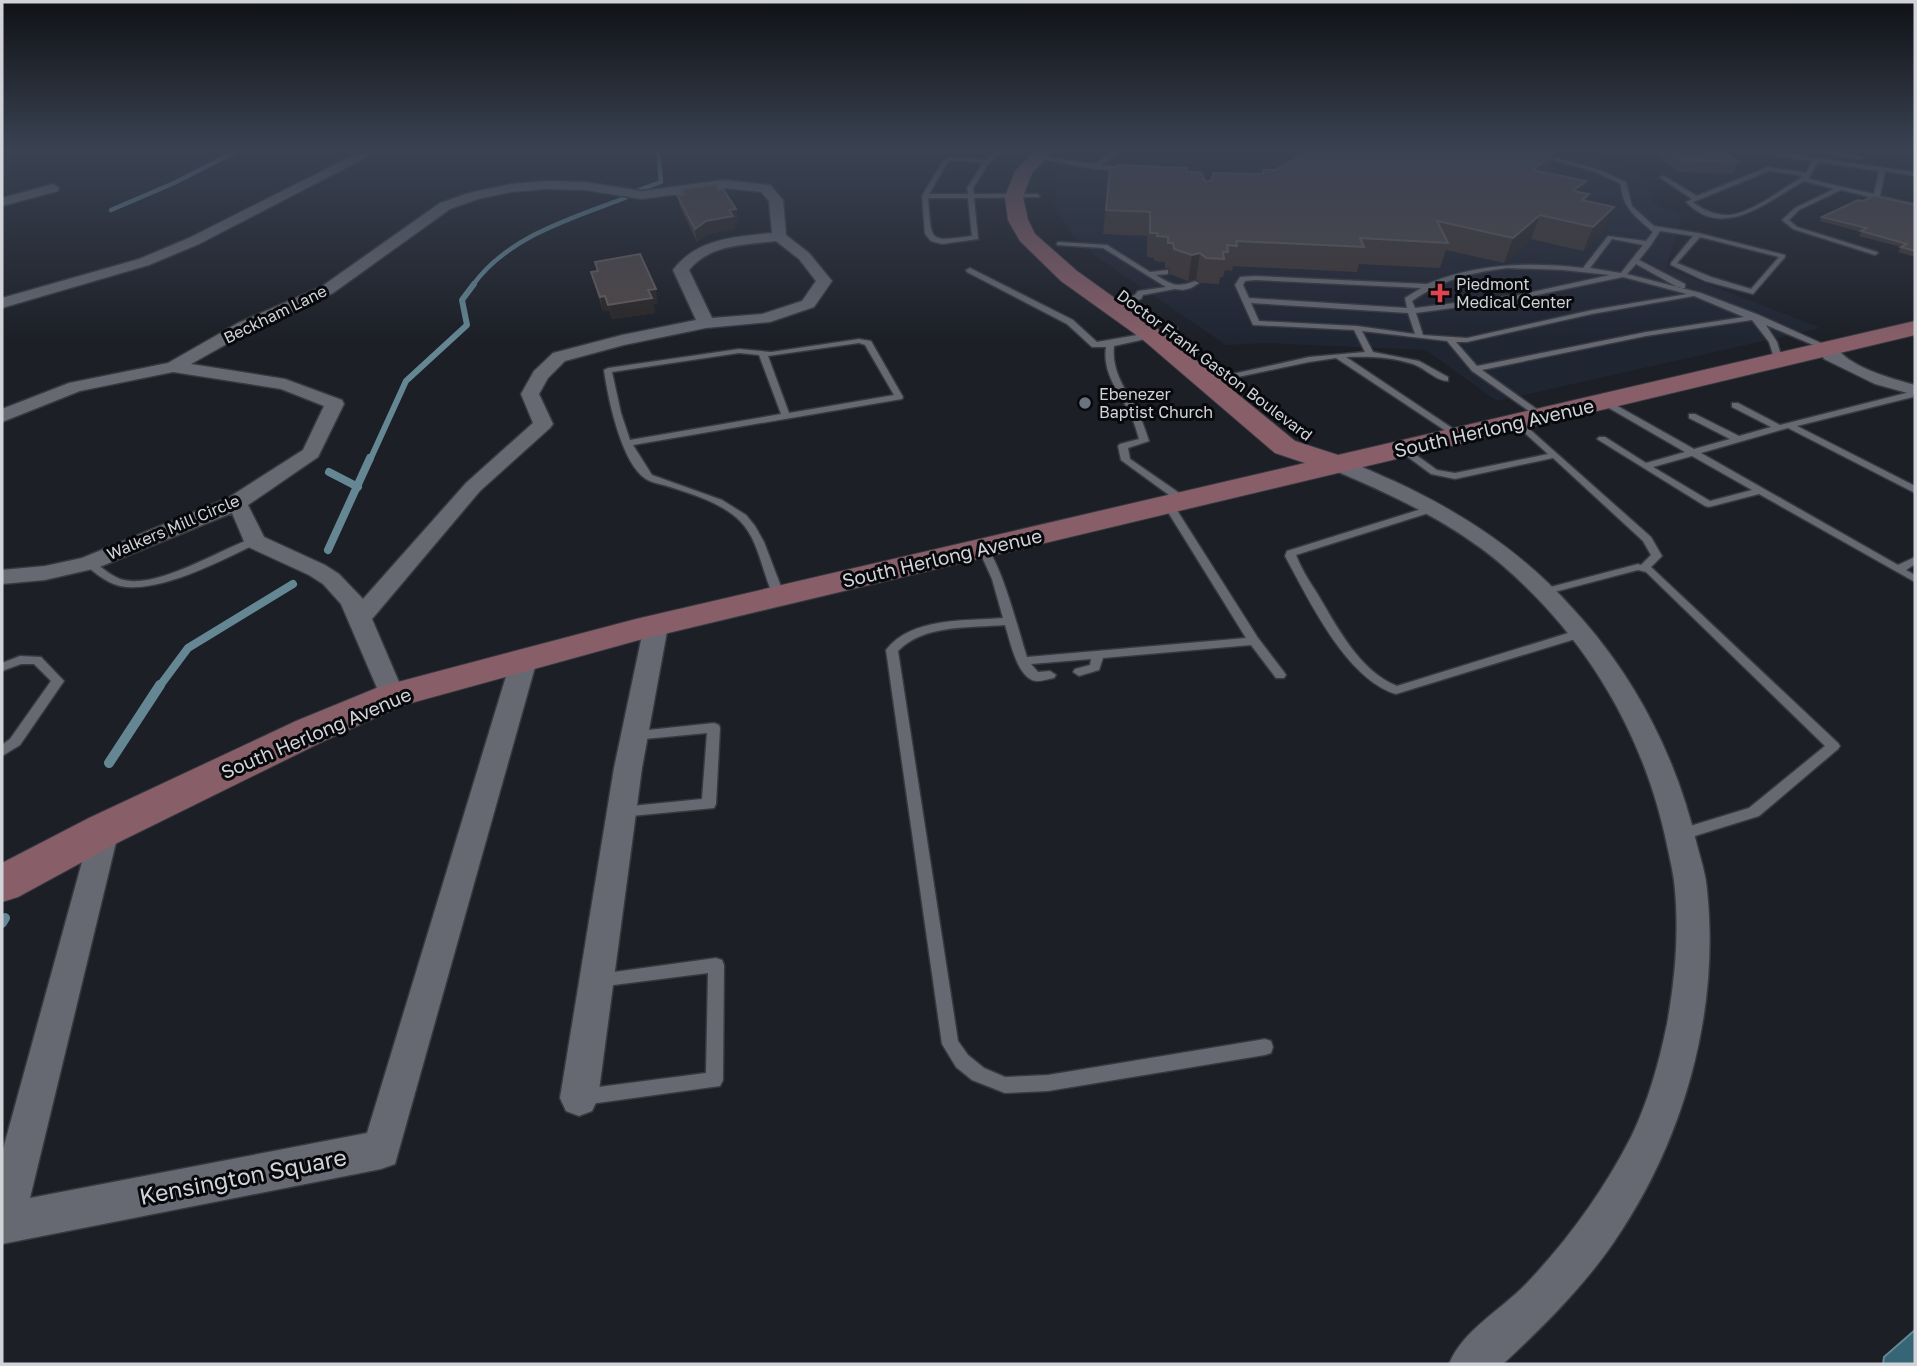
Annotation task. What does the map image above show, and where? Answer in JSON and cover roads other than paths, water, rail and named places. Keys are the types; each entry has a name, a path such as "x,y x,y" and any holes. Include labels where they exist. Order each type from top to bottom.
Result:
{"street":[{"path":"2,303 144,262 248,214"},
{"name":"Beckham Lane","path":"173,367 244,327 327,290 434,214"},
{"name":"Beckham Lane","path":"777,214 779,236"},
{"name":"Doctor Frank Gaston Boulevard","path":"1016,214 1022,229 1044,255 1234,377 1314,439 1336,464"},
{"name":"Doctor Frank Gaston Boulevard","path":"1041,214 1043,222 1059,244 1080,265 1133,299 1208,382 1285,447 1336,464"},
{"path":"358,620 473,487 543,424 530,394 540,375 559,357 622,340 706,323 764,318 808,304 824,281 804,256 779,236 718,245 689,257 681,270 706,323"},
{"name":"South Herlong Avenue","path":"2,884 104,830 310,731 392,696 656,626 1915,328"},
{"path":"1829,348 1830,355 1856,370 1914,393"},
{"name":"Walkers Mill Circle","path":"2,416 75,387 173,367 285,384 335,404 311,453 236,503 89,563 45,573 2,577"},
{"path":"1336,464 1376,480 1453,520 1495,549 1543,592 1581,633 1619,686 1646,734 1671,796 1682,834 1694,913 1693,977 1683,1044 1662,1114 1620,1199 1570,1269 1506,1336 1471,1364"},
{"path":"236,503 254,541 317,570 331,579 352,601 392,696"},
{"path":"579,1098 621,812 656,626"},
{"name":"Kensington Square","path":"104,830 3,1224 381,1150 524,660"}],"lane":[{"path":"926,214 928,233 933,240 942,242 976,237 973,214"},
{"path":"1245,300 1412,311 1518,297 1623,275 1657,232 1635,214"},
{"path":"1792,214 1785,220 1795,228 1875,253"},
{"path":"1652,228 1698,235 1783,256 1753,292 1708,279 1673,264 1698,235"},
{"path":"1586,269 1610,237 1649,244"},
{"path":"1059,244 1105,246 1171,288 1183,289 1195,283"},
{"path":"1636,261 1698,295"},
{"path":"1420,337 1408,300 1446,275 1510,267 1586,269 1623,275 1698,295 1829,348"},
{"path":"970,270 1070,322 1095,345 1162,332"},
{"path":"1149,274 1165,272"},
{"path":"1427,286 1255,278 1243,279 1239,285 1256,323 1357,328 1420,337 1467,340 1592,312 1698,295"},
{"path":"1133,299 1166,296 1171,288"},
{"path":"1756,317 1773,342 1779,362"},
{"path":"1475,369 1646,334 1756,317"},
{"path":"1357,328 1371,356"},
{"path":"1449,339 1475,369 1530,419 1555,455 1647,538 1657,556 1644,568 1543,592"},
{"path":"629,443 899,397 868,343 763,354 739,351 608,370 613,408 641,470 649,477 740,513 751,527 779,597"},
{"path":"1110,344 1107,358 1124,398 1136,416 1144,441 1123,446 1126,460 1176,502 1254,642 1280,675"},
{"path":"763,354 786,416"},
{"path":"1339,356 1458,436"},
{"path":"1208,382 1296,359 1339,356 1371,356 1415,361 1446,379"},
{"path":"1646,466 1737,439 1914,393"},
{"path":"1605,402 1915,579"},
{"path":"1735,405 1785,426 1915,490"},
{"path":"1692,416 1737,439"},
{"path":"1602,439 1709,504 1760,491"},
{"path":"1402,449 1434,472 1455,476 1555,455"},
{"path":"1431,509 1291,552 1290,556 1343,645 1384,687 1396,690 1581,633"},
{"path":"89,563 120,582 141,582 195,568 254,541"},
{"path":"983,548 997,579 1022,661 1035,677 1049,675"},
{"path":"1898,570 1915,560"},
{"path":"1644,568 1650,570 1833,746 1754,812 1682,834"},
{"path":"1008,621 945,627 911,635 898,641 892,650 950,1044 962,1061 978,1074 1005,1085 1048,1083 1265,1047"},
{"path":"1022,661 1254,642"},
{"path":"1079,672 1095,667 1098,653"},
{"path":"2,667 20,660 37,660 58,681 15,742 2,751"},
{"path":"621,812 709,804 714,728 634,735"},
{"path":"579,1098 714,1080 716,965 595,980"}],"water":[{"path":"1915,1330 1915,1364 1883,1364 1884,1357"}],"waterway":[{"path":"473,285 487,268 522,242 584,214"},
{"path":"370,460 406,381 467,325 462,300 474,284"},
{"path":"357,486 370,458"},
{"path":"329,472 357,486"},
{"path":"328,550 357,486"},
{"path":"159,687 188,648 293,584"},
{"path":"109,763 160,685"},
{"path":"2,923 5,918"}],"place":[{"name":"Piedmont Medical Center","path":"1440,293"},
{"name":"Ebenezer Baptist Church","path":"1085,403"}]}
